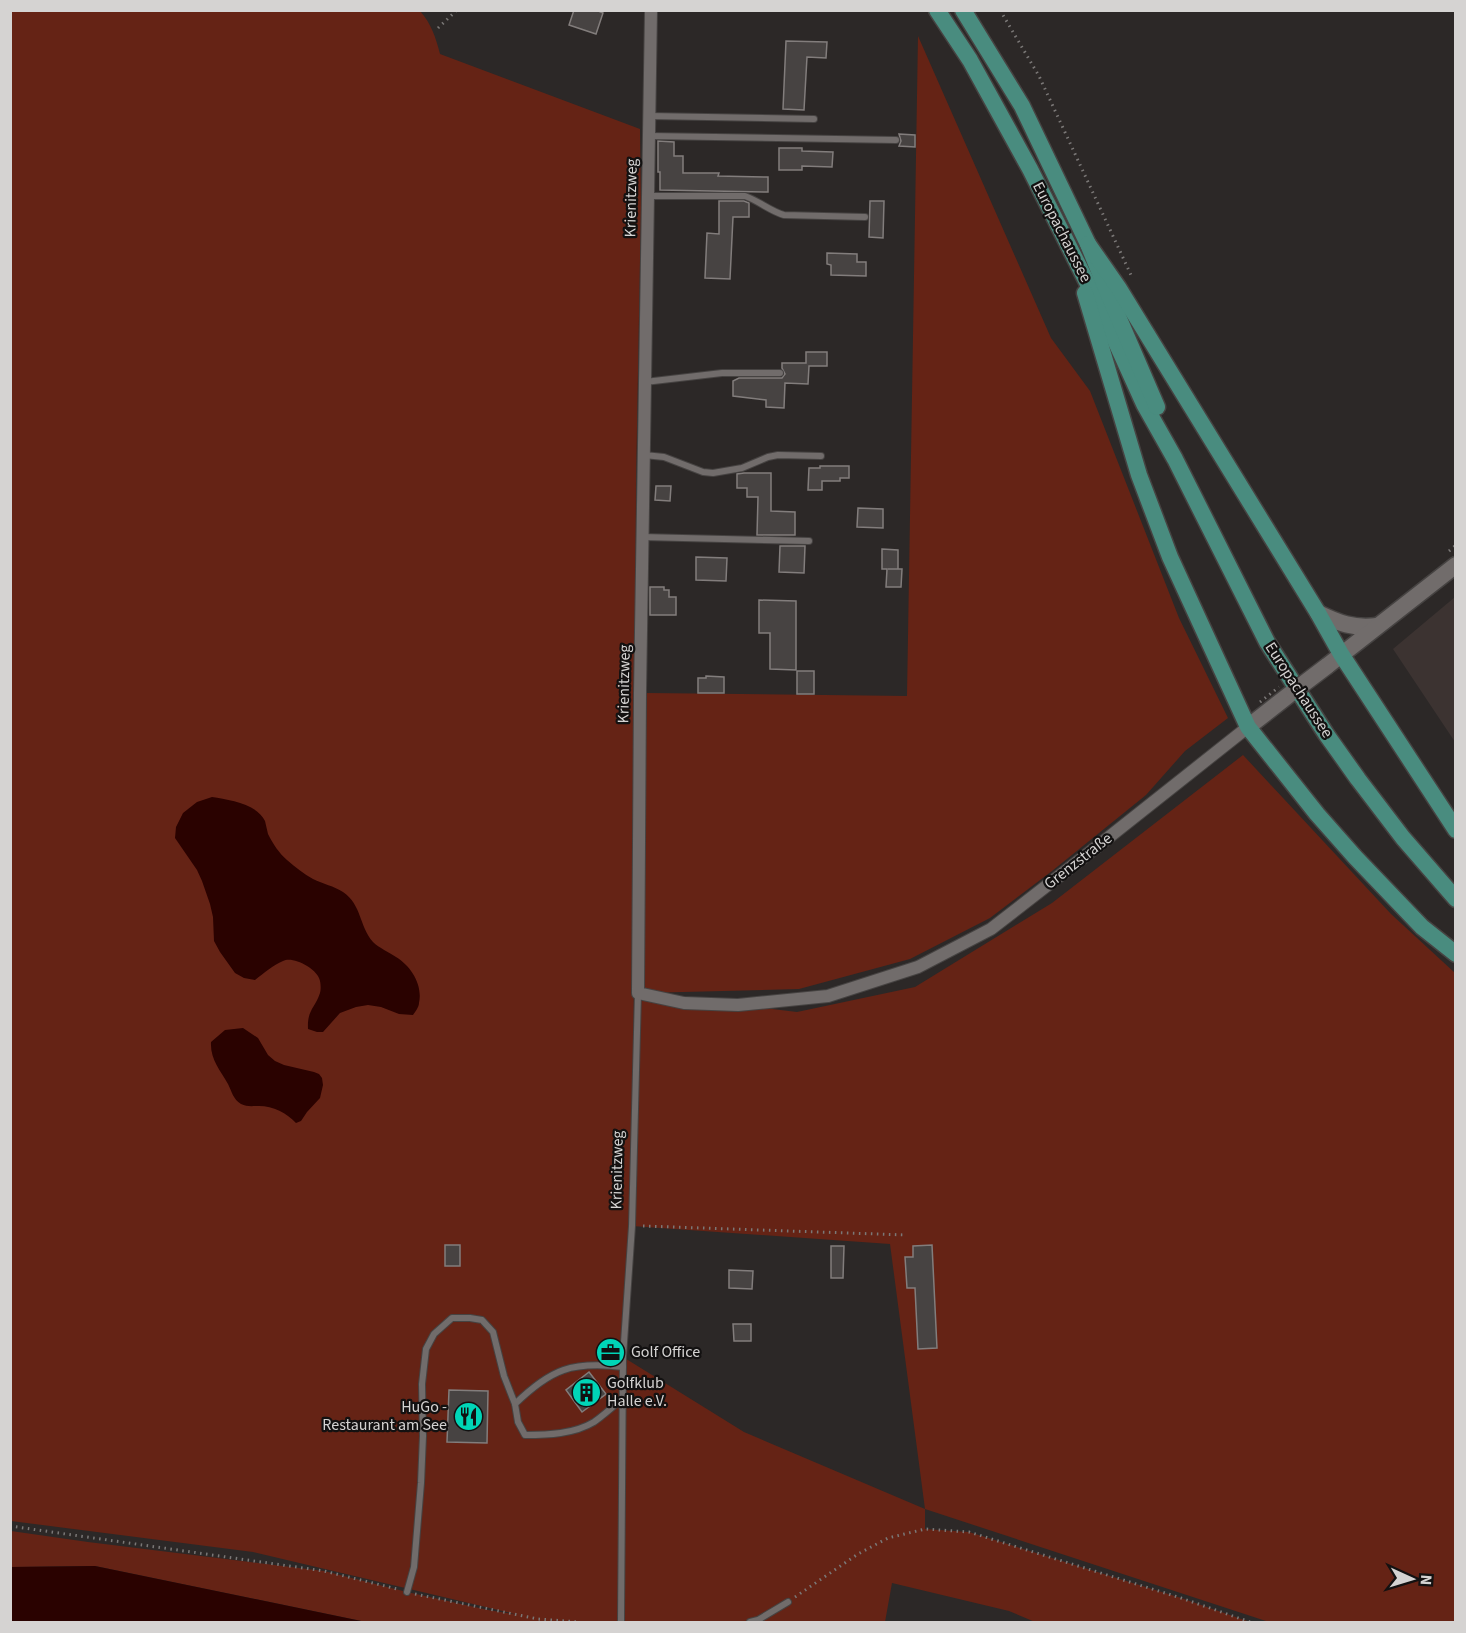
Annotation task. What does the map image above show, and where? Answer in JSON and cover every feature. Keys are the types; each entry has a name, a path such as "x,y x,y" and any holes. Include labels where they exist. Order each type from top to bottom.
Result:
{"main road":[{"name":"Europachaussee","path":"937,10 970,60 1030,169 1075,257 1144,404 1176,459 1267,642 1358,779 1455,899"},
{"name":"Europachaussee","path":"963,10 1022,106 1088,244 1107,293 1154,398 1176,459"},
{"path":"1088,244 1118,287 1341,654 1455,830"},
{"path":"1075,257 1092,322 1143,485 1170,557 1248,727 1317,814 1355,857 1422,927 1455,954"}],"street":[{"name":"Krienitzweg","path":"638,993 642,537 651,10"},
{"name":"Grenzstraße","path":"638,993 684,1003 738,1005 828,996 918,967 990,928 1455,565"},
{"path":"1318,613 1351,627 1377,626"}],"lane":[{"path":"649,116 814,119"},
{"path":"649,136 896,140"},
{"path":"648,196 745,196 784,215 865,217"},
{"path":"645,382 722,373 780,373"},
{"path":"644,455 664,457 703,472 742,468 778,455 821,456"},
{"path":"642,537 809,541"},
{"name":"Krienitzweg","path":"621,1623 623,1357 632,1226 638,993"},
{"path":"407,1592 414,1567 421,1483 422,1384 426,1349 434,1334 452,1318 482,1320 493,1332 518,1422 525,1435 546,1435 569,1431 592,1423 623,1398"},
{"path":"514,1404 533,1386 572,1367 601,1365 623,1367"},
{"path":"750,1623 788,1602"}],"path":[{"path":"438,28 458,10"},
{"path":"1000,10 1039,76 1134,283"},
{"path":"632,1226 906,1235"},
{"path":"10,1526 324,1572 538,1619 579,1623"},
{"path":"788,1602 858,1554 888,1538 925,1528 969,1532 1170,1595 1250,1623"}],"shaded area":[{"path":"11,11 420,11 433,31 440,54 640,129 633,1180 647,693 907,696 918,36 1051,338 1090,391 1179,618 1228,718 1185,751 1146,795 990,918 910,959 799,989 642,993 797,1012 915,987 1052,903 1243,755 1391,914 1455,973 1455,1622 1269,1622 925,1509 925,1529 969,1532 1181,1598 1250,1622 1035,1622 1009,1611 892,1583 885,1622 366,1622 95,1566 11,1567 11,1531 324,1571 407,1592 519,1615 253,1552 11,1521","holes":["632,1226 890,1244 925,1509 744,1432 623,1357"]},
{"path":"1455,597 1455,742 1393,649"},
{"path":"212,797 242,803 255,810 265,821 274,845 287,860 310,877 340,890 349,897 357,909 368,936 378,946 401,961 415,977 420,996 413,1015 399,1014 368,1005 356,1007 340,1013 323,1032 317,1032 308,1029 308,1023 310,1013 320,993 320,980 317,974 308,967 287,960 255,980 235,973 214,941 213,917 202,881 175,838 176,827 183,813 197,802"},
{"path":"243,1028 258,1038 268,1055 275,1061 314,1072 322,1078 320,1098 301,1121 296,1123 284,1113 269,1107 243,1105 234,1098 214,1059 211,1042 225,1030"},
{"path":"95,1566 366,1622 11,1622 11,1567"}],"building":[{"path":"574,10 596,10 603,13 596,34 569,25"},
{"path":"786,41 827,42 826,58 807,57 804,110 783,109"},
{"path":"899,134 915,135 915,147 899,146 901,141"},
{"path":"658,141 674,142 674,156 683,156 683,173 768,177 768,192 660,190"},
{"path":"779,148 833,152 832,167 802,166 802,170 779,170"},
{"path":"719,201 749,203 749,217 733,217 730,279 705,278 707,233 719,234"},
{"path":"870,201 884,201 883,238 869,237"},
{"path":"827,253 857,254 857,262 866,262 866,276 831,275 831,265 827,264"},
{"path":"806,352 827,352 827,366 809,366 808,384 785,383 784,408 766,407 766,400 733,396 733,381 739,378 782,378 785,374 782,363 806,363"},
{"path":"820,466 849,466 849,478 840,478 840,481 822,481 822,490 808,490 809,468 820,468"},
{"path":"771,473 771,511 795,512 795,535 757,535 758,497 747,497 747,488 737,488 737,474"},
{"path":"656,486 671,486 670,501 655,500"},
{"path":"858,508 883,509 883,528 857,527"},
{"path":"780,546 805,546 804,573 779,572"},
{"path":"882,549 898,550 898,569 902,569 901,587 886,587 887,569 882,569"},
{"path":"696,557 727,558 726,581 696,580"},
{"path":"650,587 664,587 664,590 669,590 669,597 676,597 676,615 650,615"},
{"path":"759,600 796,601 796,670 770,669 770,633 759,633"},
{"path":"797,671 814,671 814,694 797,694"},
{"path":"706,676 724,677 724,693 698,693 698,678 706,678"},
{"path":"445,1245 460,1245 460,1266 445,1266"},
{"path":"932,1245 937,1348 918,1349 915,1288 907,1288 905,1257 913,1257 913,1246"},
{"path":"831,1246 844,1246 843,1278 831,1278"},
{"path":"729,1270 753,1271 752,1289 729,1288"},
{"path":"733,1324 751,1324 751,1341 734,1341"},
{"name":"Golfklub Halle e.V.","path":"589,1372 606,1394 582,1412 566,1390"},
{"name":"HuGo - Restaurant am See","path":"449,1390 488,1391 487,1443 447,1442"}],"place":[{"name":"Golf Office","path":"610,1352"},
{"name":"Golfklub Halle e.V.","path":"586,1392"},
{"name":"HuGo - Restaurant am See","path":"468,1416"}]}
